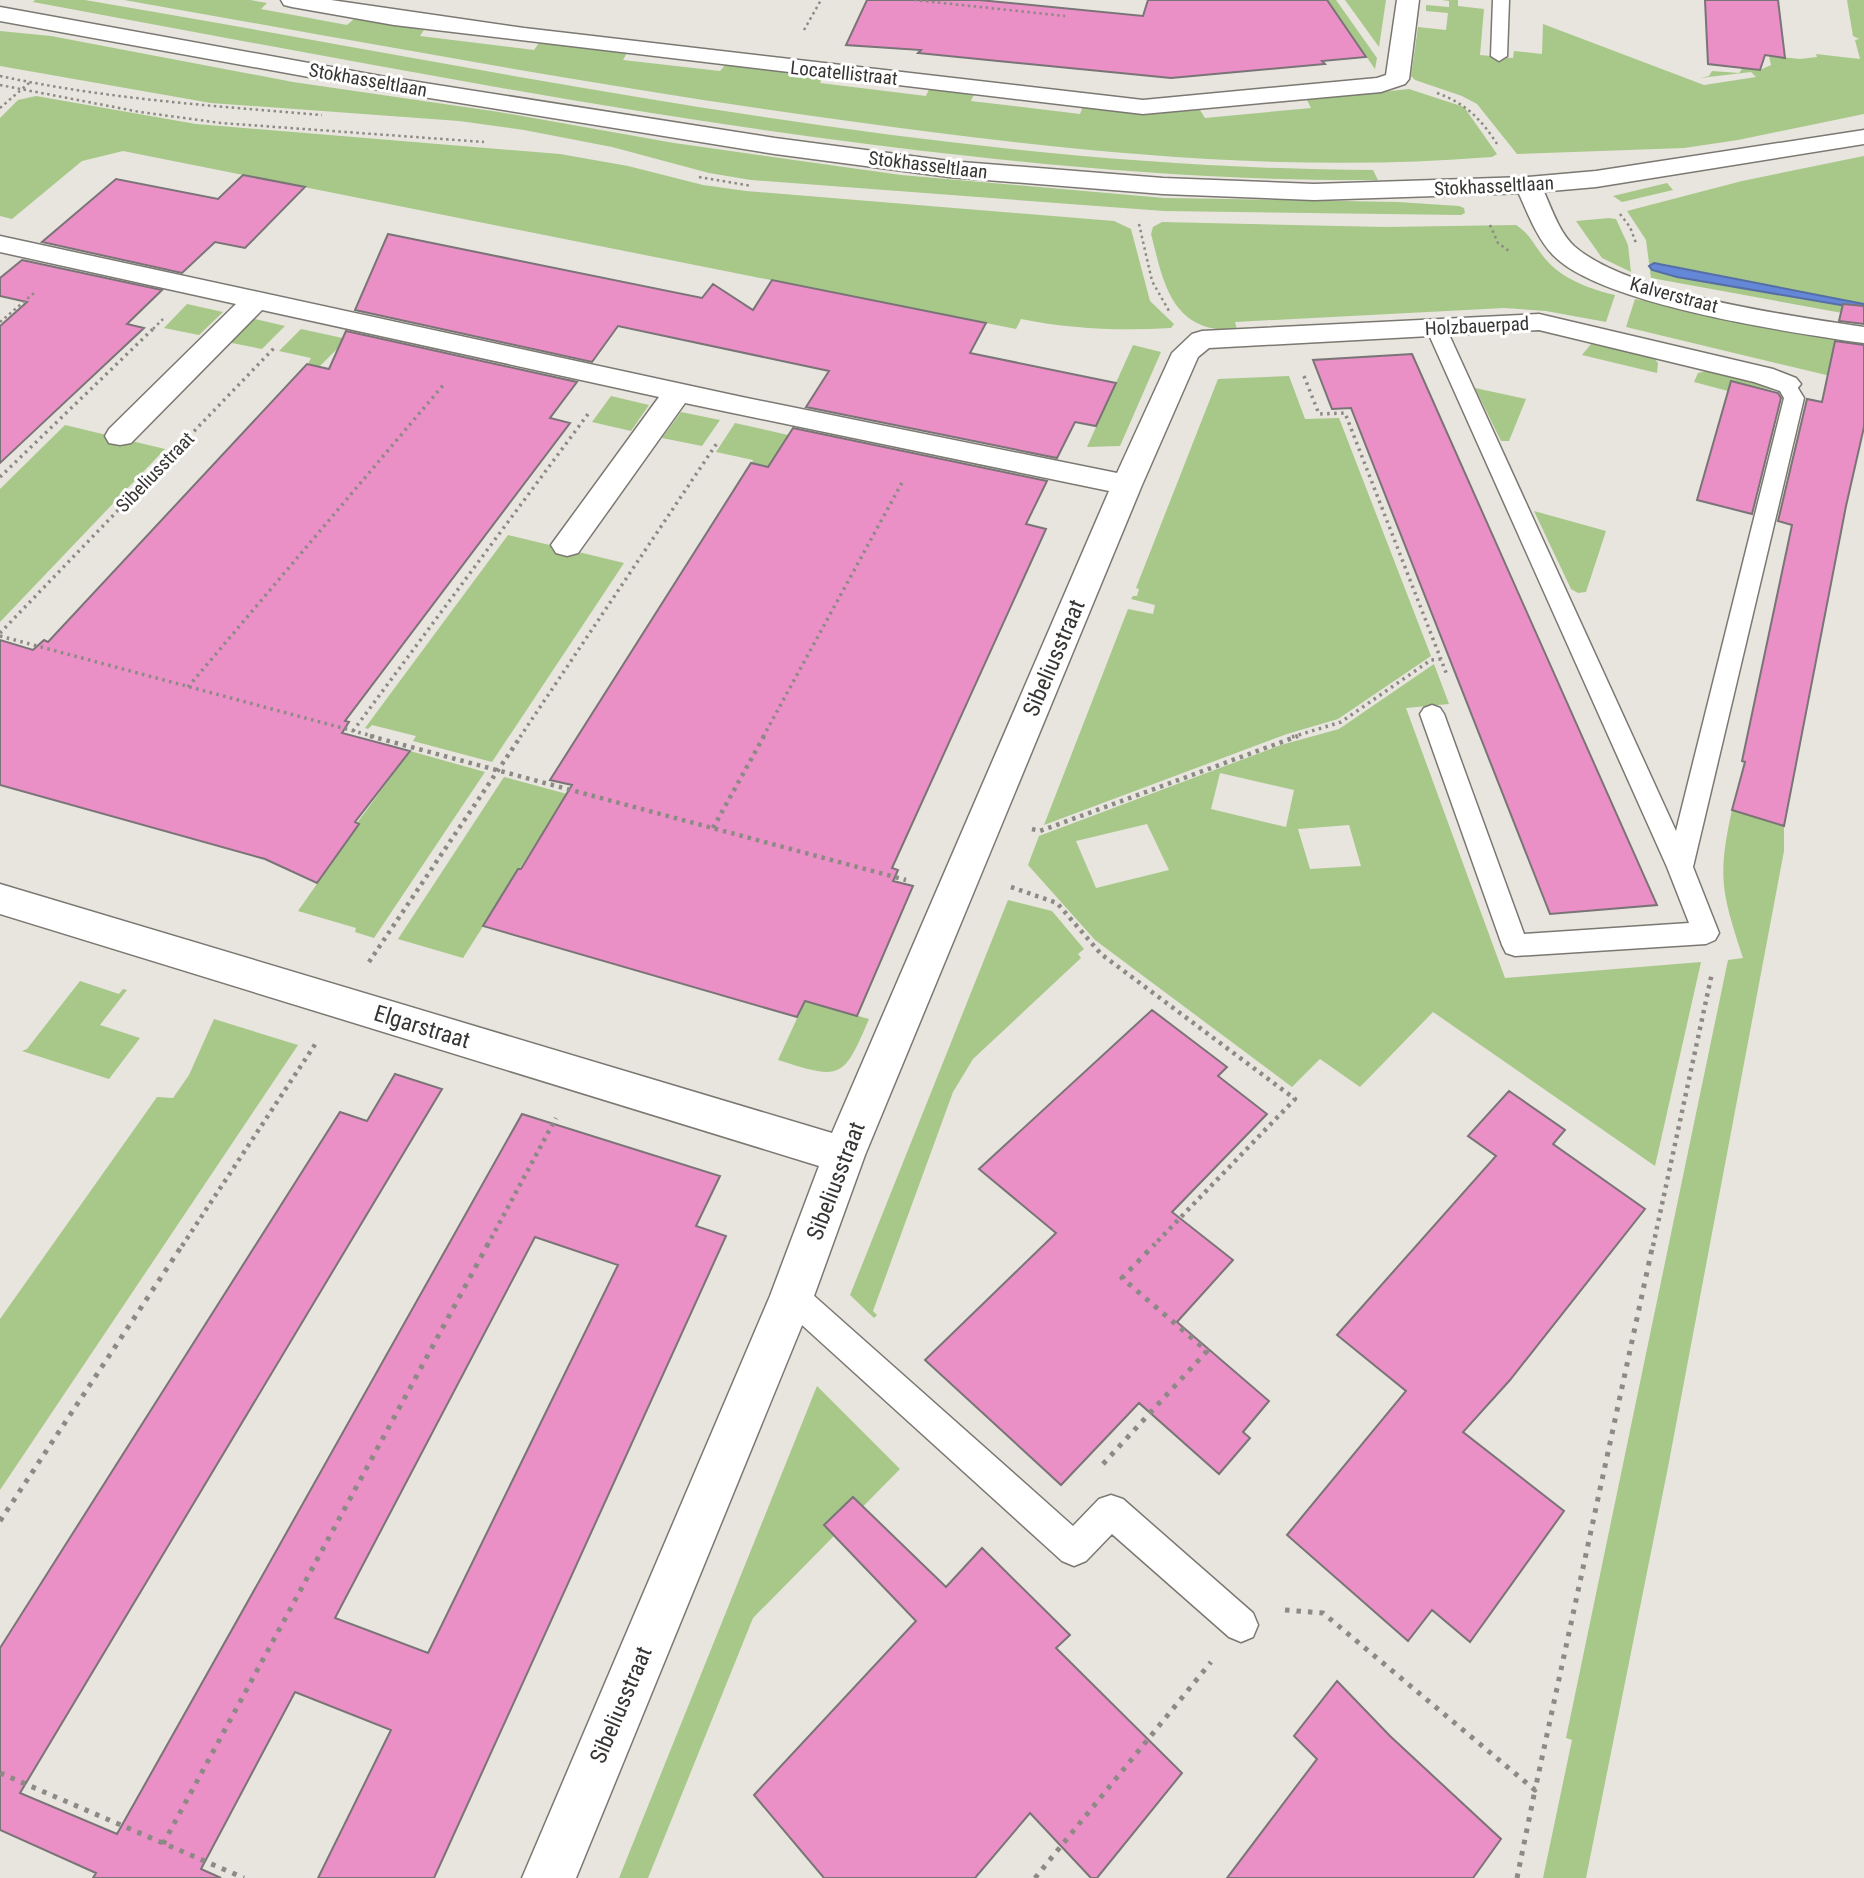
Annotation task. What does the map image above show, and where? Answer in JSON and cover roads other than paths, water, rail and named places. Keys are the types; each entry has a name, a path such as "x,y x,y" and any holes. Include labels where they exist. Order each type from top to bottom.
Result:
{"street":[{"name":"Locatellistraat","path":"292,0 394,18 511,34 1143,107 1381,85 1397,79 1408,0"},
{"name":"Stokhasseltlaan","path":"0,14 373,81 665,129 950,169 1163,186 1314,192 1528,185 1609,177 1864,137"},
{"name":"Kalverstraat","path":"1528,185 1564,251 1598,274 1654,293 1786,322 1864,335"},
{"path":"0,244 678,392 1127,485"},
{"path":"120,436 256,300"},
{"name":"Holzbauerpad","path":"1202,340 1539,322 1763,375 1786,384"},
{"name":"Sibeliusstraat","path":"549,1878 792,1296 844,1154 1127,485 1186,353 1202,340"},
{"path":"567,545 678,392"},
{"name":"Elgarstraat","path":"0,899 844,1154"}],"lane":[{"path":"1499,56 1501,0"},
{"path":"1432,714 1515,945 1706,933 1680,867 1436,328"},
{"path":"1680,867 1794,398 1786,384"},
{"path":"792,1296 1074,1549 1111,1511 1241,1625"}],"water":[{"path":"1654,263 1864,304 1864,309 1677,277 1652,270 1649,266"}]}
